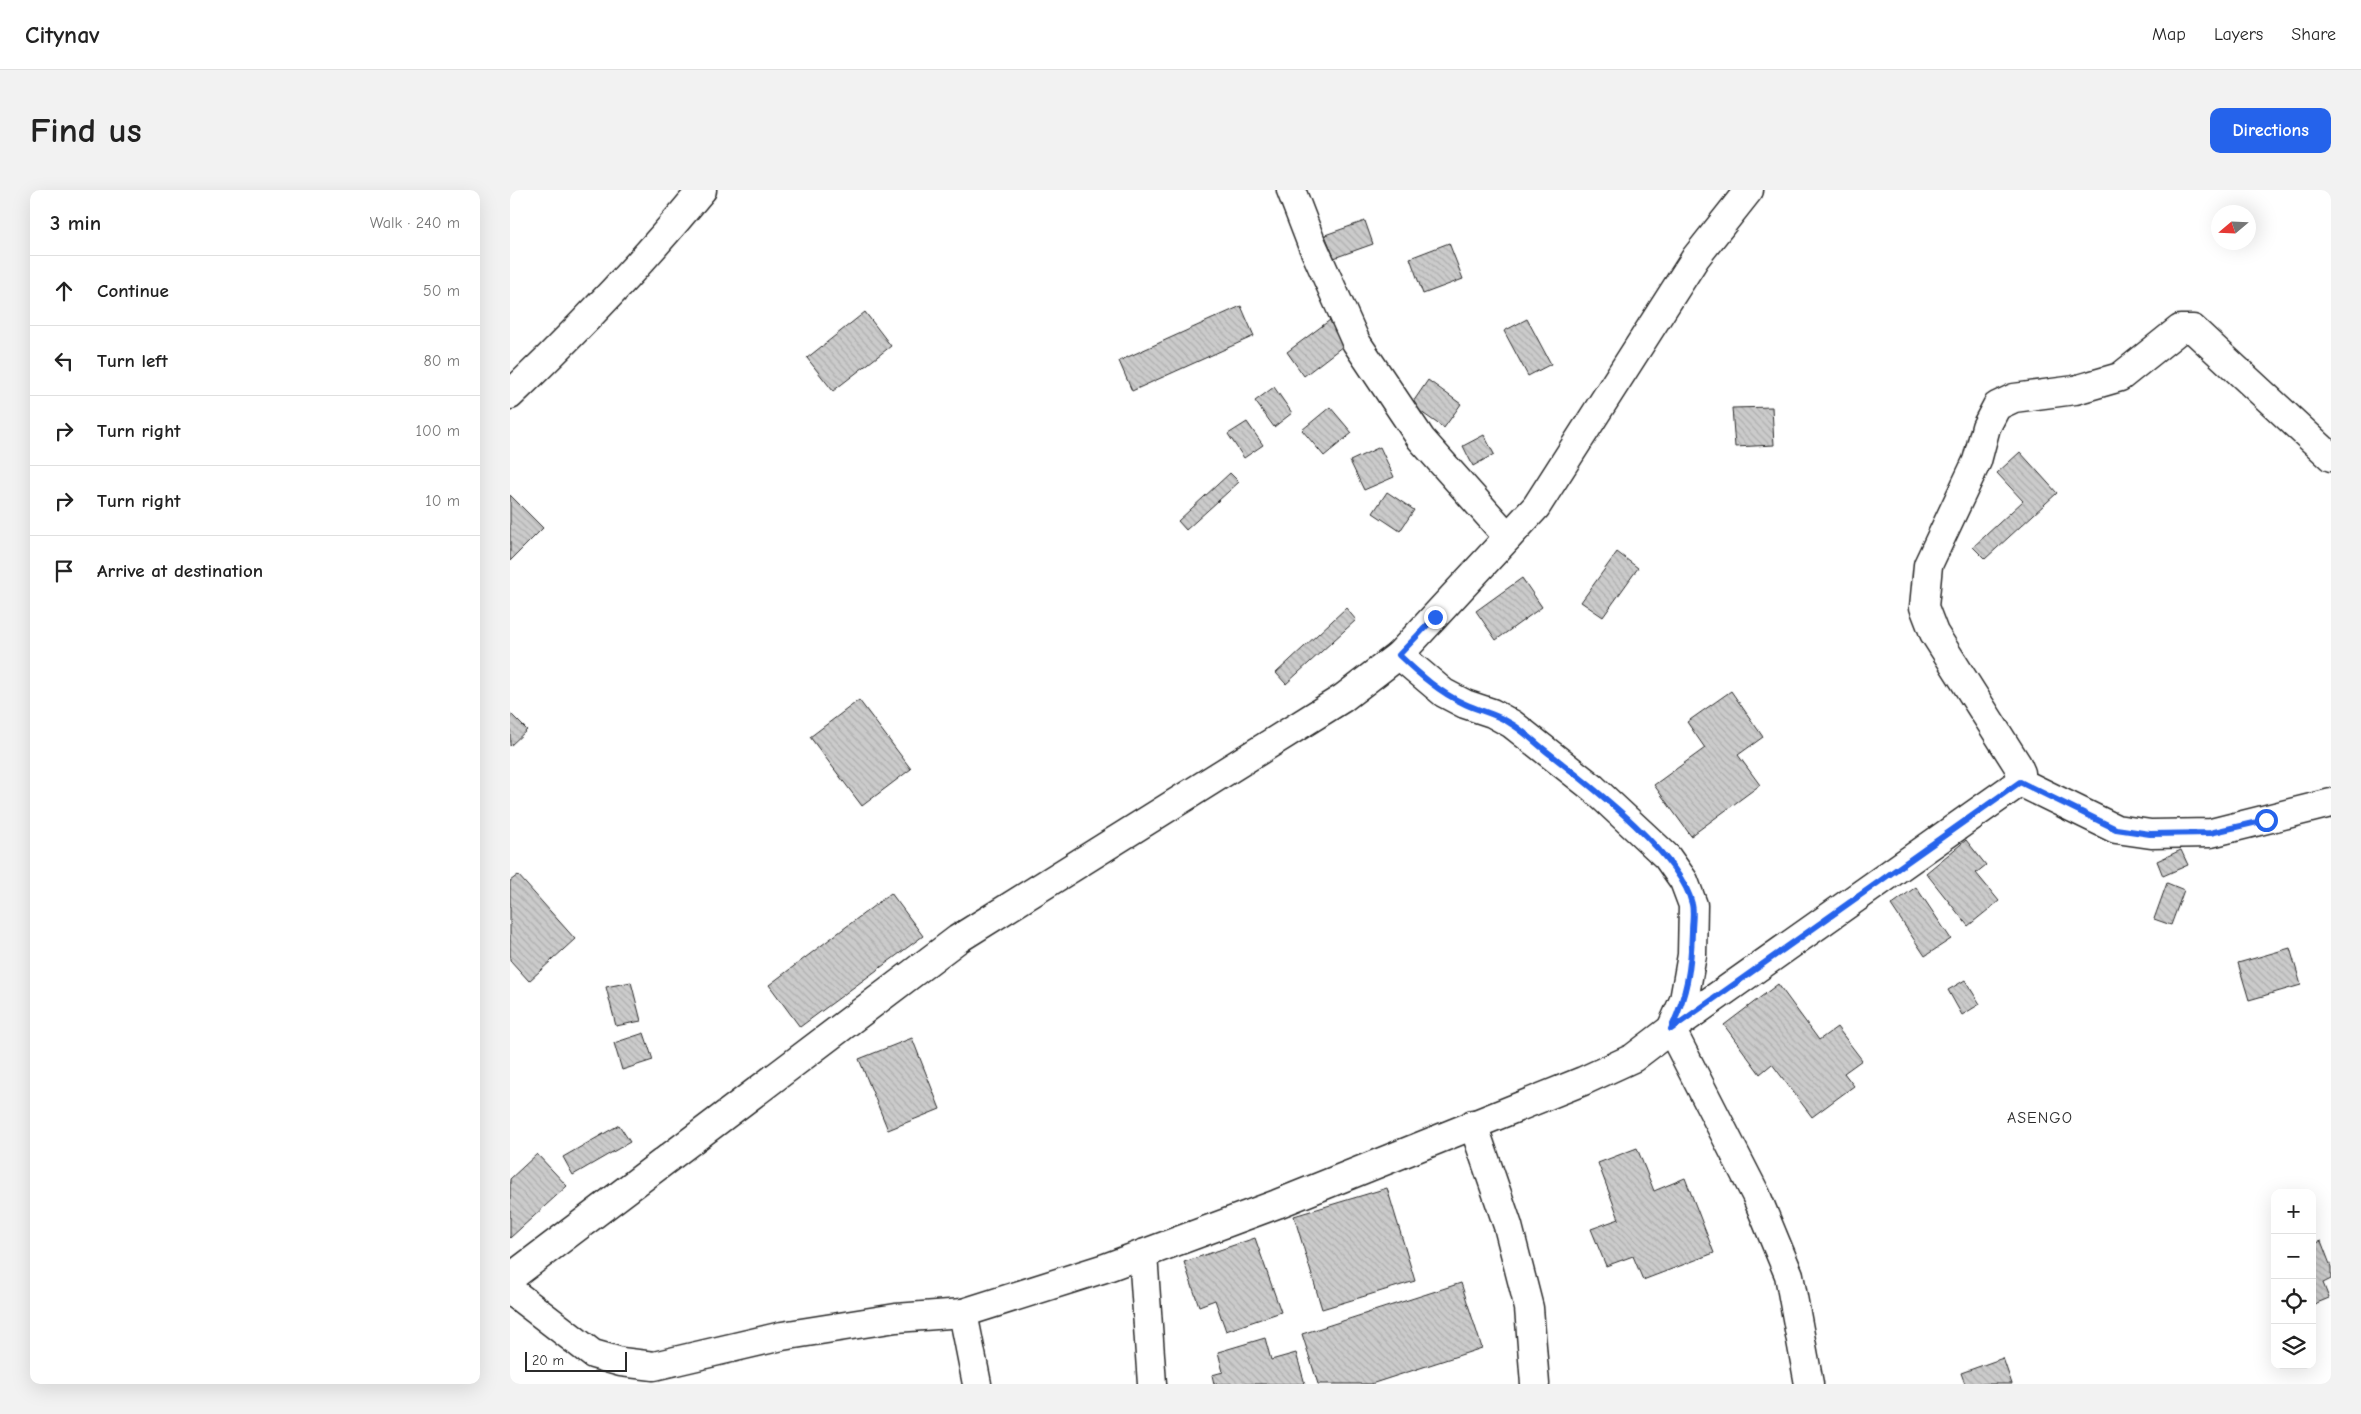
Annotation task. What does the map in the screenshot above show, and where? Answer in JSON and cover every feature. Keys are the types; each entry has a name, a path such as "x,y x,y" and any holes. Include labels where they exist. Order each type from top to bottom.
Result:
{"street":[{"path":"510,396 551,356 664,237 702,190"},
{"path":"1291,190 1304,228 1356,342 1421,439 1508,537"},
{"path":"510,1278 958,940 1335,703 1399,655 1536,507 1696,257 1749,190"},
{"path":"510,1290 593,1354 621,1362 654,1366 782,1336 896,1318 963,1313 1143,1254 1277,1204 1473,1124 1583,1082 1633,1058 1671,1029 2020,782 2021,774 2017,764 1934,633 1924,607 1928,565 1977,461 1986,427 1997,406 2014,398 2076,390 2120,377 2180,329 2193,329 2331,457"},
{"path":"1399,655 1419,674 1444,693 1465,704 1492,713 1512,724 1593,788 1667,857 1684,881 1693,905 1692,955 1684,1000 1671,1029"},
{"path":"2020,782 2116,829 2150,834 2210,833 2331,803"},
{"path":"1671,1029 1756,1195 1789,1275 1809,1384"},
{"path":"1473,1124 1508,1226 1529,1308 1535,1384"},
{"path":"1143,1254 1152,1384"},
{"path":"963,1313 977,1384"}],"building":[{"path":"1365,221 1373,244 1334,258 1325,235"},
{"path":"1449,243 1463,279 1423,294 1410,258"},
{"path":"1241,306 1254,336 1132,391 1119,361"},
{"path":"865,312 891,346 833,391 807,358"},
{"path":"1527,319 1551,364 1528,376 1504,331"},
{"path":"1330,320 1347,343 1304,376 1287,352"},
{"path":"1428,380 1461,404 1444,428 1411,405"},
{"path":"1274,387 1292,413 1274,427 1255,401"},
{"path":"1330,407 1352,433 1324,456 1302,430"},
{"path":"1772,407 1774,445 1735,447 1732,408"},
{"path":"1247,422 1263,445 1244,458 1228,434"},
{"path":"1484,435 1494,454 1473,466 1463,446"},
{"path":"1380,447 1394,477 1364,490 1350,461"},
{"path":"2020,452 2057,493 1985,559 1973,547 2023,501 1997,473"},
{"path":"1230,473 1239,482 1186,530 1178,521"},
{"path":"1387,492 1414,510 1400,531 1373,513"},
{"path":"510,495 543,528 510,561"},
{"path":"1617,552 1638,568 1603,617 1581,602"},
{"path":"1522,578 1542,607 1496,640 1476,611"},
{"path":"1346,608 1356,620 1286,684 1276,673"},
{"path":"1731,691 1763,737 1738,755 1760,785 1691,836 1654,785 1705,748 1687,722"},
{"path":"859,700 911,769 862,806 810,737"},
{"path":"510,713 527,730 510,746"},
{"path":"1966,840 1986,865 1976,873 1999,901 1968,926 1926,873"},
{"path":"2181,850 2188,865 2163,876 2157,861"},
{"path":"518,875 575,939 529,981 510,960 510,881"},
{"path":"2167,883 2184,890 2171,925 2154,919"},
{"path":"1916,887 1951,939 1925,956 1891,905"},
{"path":"891,893 923,936 800,1027 769,985"},
{"path":"2290,948 2301,985 2249,1000 2238,963"},
{"path":"1965,980 1980,1004 1962,1015 1948,990"},
{"path":"631,982 641,1021 616,1026 606,987"},
{"path":"1778,984 1819,1040 1837,1027 1862,1060 1844,1073 1854,1086 1812,1117 1772,1064 1760,1074 1724,1025"},
{"path":"644,1033 653,1060 622,1070 614,1043"},
{"path":"912,1038 940,1109 888,1130 859,1059"},
{"path":"619,1125 630,1142 573,1175 563,1157"},
{"path":"1637,1148 1654,1191 1685,1178 1714,1253 1643,1280 1633,1256 1606,1266 1591,1229 1619,1219 1598,1163"},
{"path":"537,1154 567,1186 510,1238 510,1179"},
{"path":"1387,1188 1415,1281 1322,1309 1294,1216"},
{"path":"1255,1238 1281,1312 1226,1331 1215,1300 1199,1306 1184,1262"},
{"path":"2321,1241 2331,1267 2331,1279 2323,1283 2329,1298 2316,1303 2316,1279 2316,1243"},
{"path":"1461,1283 1482,1348 1371,1384 1318,1384 1302,1334"},
{"path":"1265,1338 1271,1360 1296,1353 1305,1384 1214,1384 1212,1375 1223,1372 1218,1352"},
{"path":"2003,1358 2012,1384 1965,1384 1961,1373"}],"district":[{"name":"ASENGO","path":"2040,1118"}],"route":[{"path":"1435,617 1399,655 1419,674 1444,693 1465,704 1492,713 1512,724 1593,788 1667,857 1684,881 1693,905 1692,955 1684,1000 1671,1029 1815,929 2020,782 2116,829 2150,834 2210,833 2266,820"}]}
